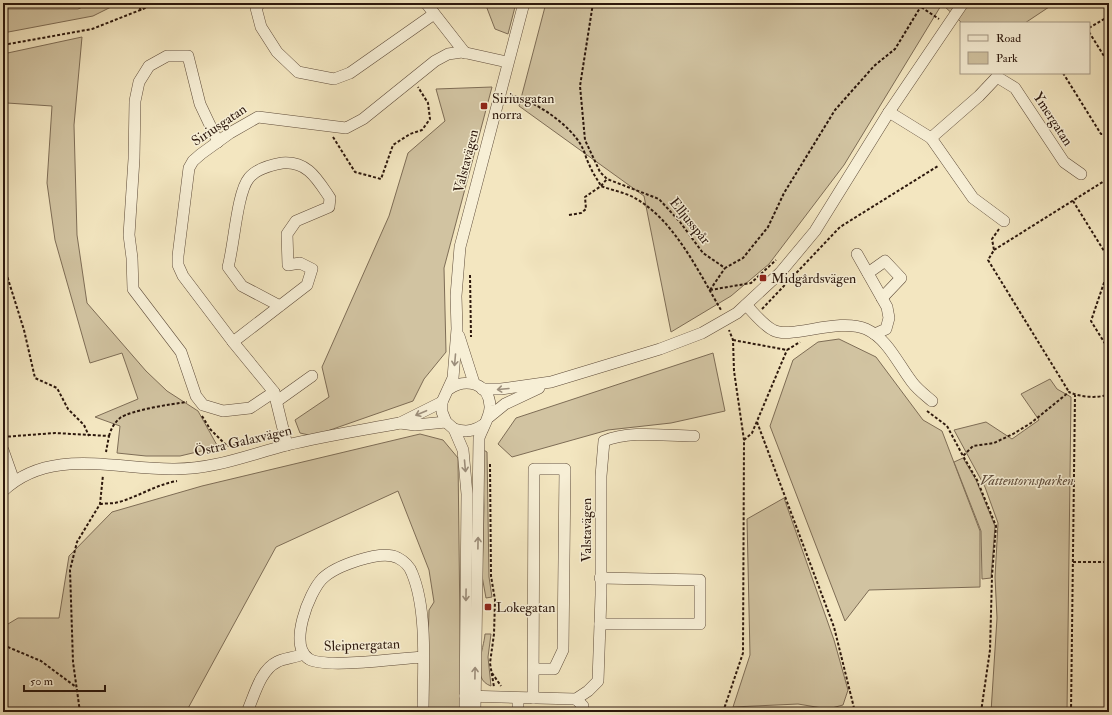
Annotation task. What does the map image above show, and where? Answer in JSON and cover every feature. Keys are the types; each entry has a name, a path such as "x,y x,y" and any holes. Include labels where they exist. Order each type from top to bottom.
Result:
{"street":[{"path":"260,3 256,8 261,27 278,52 298,72 334,79 350,73 434,14"},
{"path":"426,3 466,53"},
{"name":"Valstavägen","path":"475,712 470,696 467,494 463,450 442,412 442,402 453,378 457,329 456,296 460,247 507,62 524,3"},
{"path":"450,425 464,432 474,431 505,404 551,382 660,349 702,333 738,313 780,273 815,231 889,112 963,3"},
{"name":"Siriusgatan","path":"287,445 276,396 183,276 178,265 188,168 193,160 218,142 258,117 270,117 326,127 346,128 355,125 413,79 448,54 466,53 507,62"},
{"path":"218,142 200,104 188,56 167,56 149,66 139,82 135,101 134,159 129,235 132,258 133,289 181,352 196,396 203,405 223,411 250,408 276,396 312,376"},
{"name":"Ymergatan","path":"931,138 979,96 997,77 1015,88 1064,162 1081,174"},
{"path":"889,112 931,138 973,198 1004,221"},
{"path":"233,342 280,306 307,285 312,269 300,263 288,265 287,234 296,221 329,207 330,198 312,171 290,162 269,165 249,177 242,193 233,251 228,267 242,286 280,306"},
{"path":"857,254 887,308 889,318 886,329 875,334"},
{"path":"868,273 885,261 901,278 882,298"},
{"path":"746,305 773,331 787,332 849,325 875,334 896,357 913,383 932,401"},
{"name":"Valstavägen","path":"457,329 478,386 488,397 491,407 479,438 470,696 465,712"},
{"path":"448,389 463,382 478,386 501,389 551,382"},
{"name":"Östra Galaxvägen","path":"400,423 442,402"},
{"name":"Östra Galaxvägen","path":"3,491 14,481 38,470 64,464 84,462 173,469 215,466 287,445 400,423 450,425"},
{"name":"Valstavägen","path":"576,699 588,691 598,681 601,476 604,441 614,437 632,435 694,436"},
{"path":"3,450 14,481"},
{"path":"533,669 554,668 563,650 565,469 534,468 533,669 533,698"},
{"name":"Sleipnergatan","path":"423,657 321,663 310,660 303,654 300,645 300,632 314,589 322,579 334,570 350,564 388,556 398,557 405,562 412,572 419,600 423,657 423,712"},
{"path":"600,578 700,580 700,624 600,624"},
{"name":"Sleipnergatan","path":"247,712 265,672 270,666 277,662 293,659 303,654"},
{"path":"470,696 576,699 583,706 583,712"},
{"path":"518,698 518,712"}],"path":[{"path":"138,3 141,11"},
{"path":"3,45 92,29 141,11 158,3"},
{"path":"569,215 581,213 586,209 585,198 601,186 607,179 600,172 585,140 581,109 580,86 593,3"},
{"path":"919,3 921,7 948,25"},
{"path":"710,290 725,268 743,258 768,227 784,193 836,110 874,66 895,49 923,3"},
{"path":"1090,27 1109,16"},
{"path":"1090,34 1109,64"},
{"path":"1064,74 1102,134 1109,134"},
{"path":"326,127 355,172 381,179 393,145 410,134 422,130 430,119 428,103 413,79"},
{"path":"509,94 523,98 546,112 574,133 583,147 588,164 601,186 632,196 652,210 676,238 722,311"},
{"path":"756,316 840,227 947,160"},
{"path":"1109,178 994,250 988,260 1069,392 1075,395 1103,397 1109,394"},
{"name":"Elljusspår","path":"607,179 659,199 680,222 703,253 725,268"},
{"path":"1073,201 1109,259"},
{"path":"994,250 992,239 1004,221"},
{"path":"710,290 751,283 777,258"},
{"path":"3,263 24,330 35,378 57,388 68,409 84,425 89,436"},
{"path":"1109,268 1091,321 1109,350"},
{"path":"470,271 470,323 472,344"},
{"path":"723,712 743,653 744,440 734,371 733,340 728,328"},
{"path":"733,340 787,350"},
{"path":"744,440 752,433 787,350 801,342"},
{"path":"963,456 972,446 994,443 1013,434 1031,423 1069,392"},
{"path":"1071,712 1075,395"},
{"path":"106,452 111,427 120,418 150,408 188,402 193,404"},
{"path":"924,409 947,426 977,480 996,526 992,576 990,650 981,712"},
{"path":"200,412 210,429 227,446 237,445"},
{"path":"757,422 834,627 855,712"},
{"path":"3,437 55,433 109,436"},
{"path":"490,460 491,576 495,600 494,634 490,663 494,688"},
{"path":"80,712 73,662 70,570 77,542 100,504 103,475"},
{"path":"100,504 118,502 140,495 161,484 177,481"},
{"path":"1073,562 1109,562"},
{"path":"3,645 41,662 76,687"},
{"path":"742,712 816,712"}],"green space":[{"path":"92,3 119,3 93,16 3,33 3,9 78,9"},
{"path":"485,3 516,3 508,34 495,29"},
{"path":"546,3 1055,3 1026,22 961,22 942,4 844,165 769,264 731,296 671,332 644,196 519,106"},
{"path":"82,37 74,125 77,235 87,303 146,371 167,391 198,411 218,447 180,456 146,456 117,453 120,426 95,417 138,399 122,353 90,363 55,240 47,183 52,106 7,103 3,94 3,54"},
{"path":"492,87 444,268 446,352 424,379 413,401 313,436 300,433 295,420 329,397 322,367 389,216 408,153 445,121 436,89"},
{"path":"839,339 876,357 923,420 942,431 980,531 980,587 869,590 845,621 770,426 793,360 818,342"},
{"path":"713,353 725,411 671,423 608,430 512,457 498,444 516,418"},
{"name":"Vattentornsparken","path":"1050,379 1057,389 1071,397 1067,712 991,712 997,618 995,577 998,523 985,487 954,430 986,422 1012,439 1039,420 1021,394"},
{"path":"420,434 443,440 458,458 461,712 426,712 429,610 434,602 429,570 398,491 276,547 186,712 3,712 3,627 18,618 59,618 69,556 112,512 202,486"},
{"path":"482,449 487,452 489,577 492,597 486,598 482,576 484,507"},
{"path":"963,458 976,480 995,526 991,578 982,579 981,531 954,462"},
{"path":"784,498 834,640 848,690 843,705 828,709 798,704 733,707 750,655 747,519"},
{"path":"485,634 491,634 488,657 491,686 481,677 480,670"}],"place":[{"name":"Siriusgatan norra","path":"484,106"},
{"name":"Midgårdsvägen","path":"763,278"},
{"name":"Lokegatan","path":"488,607"}]}
